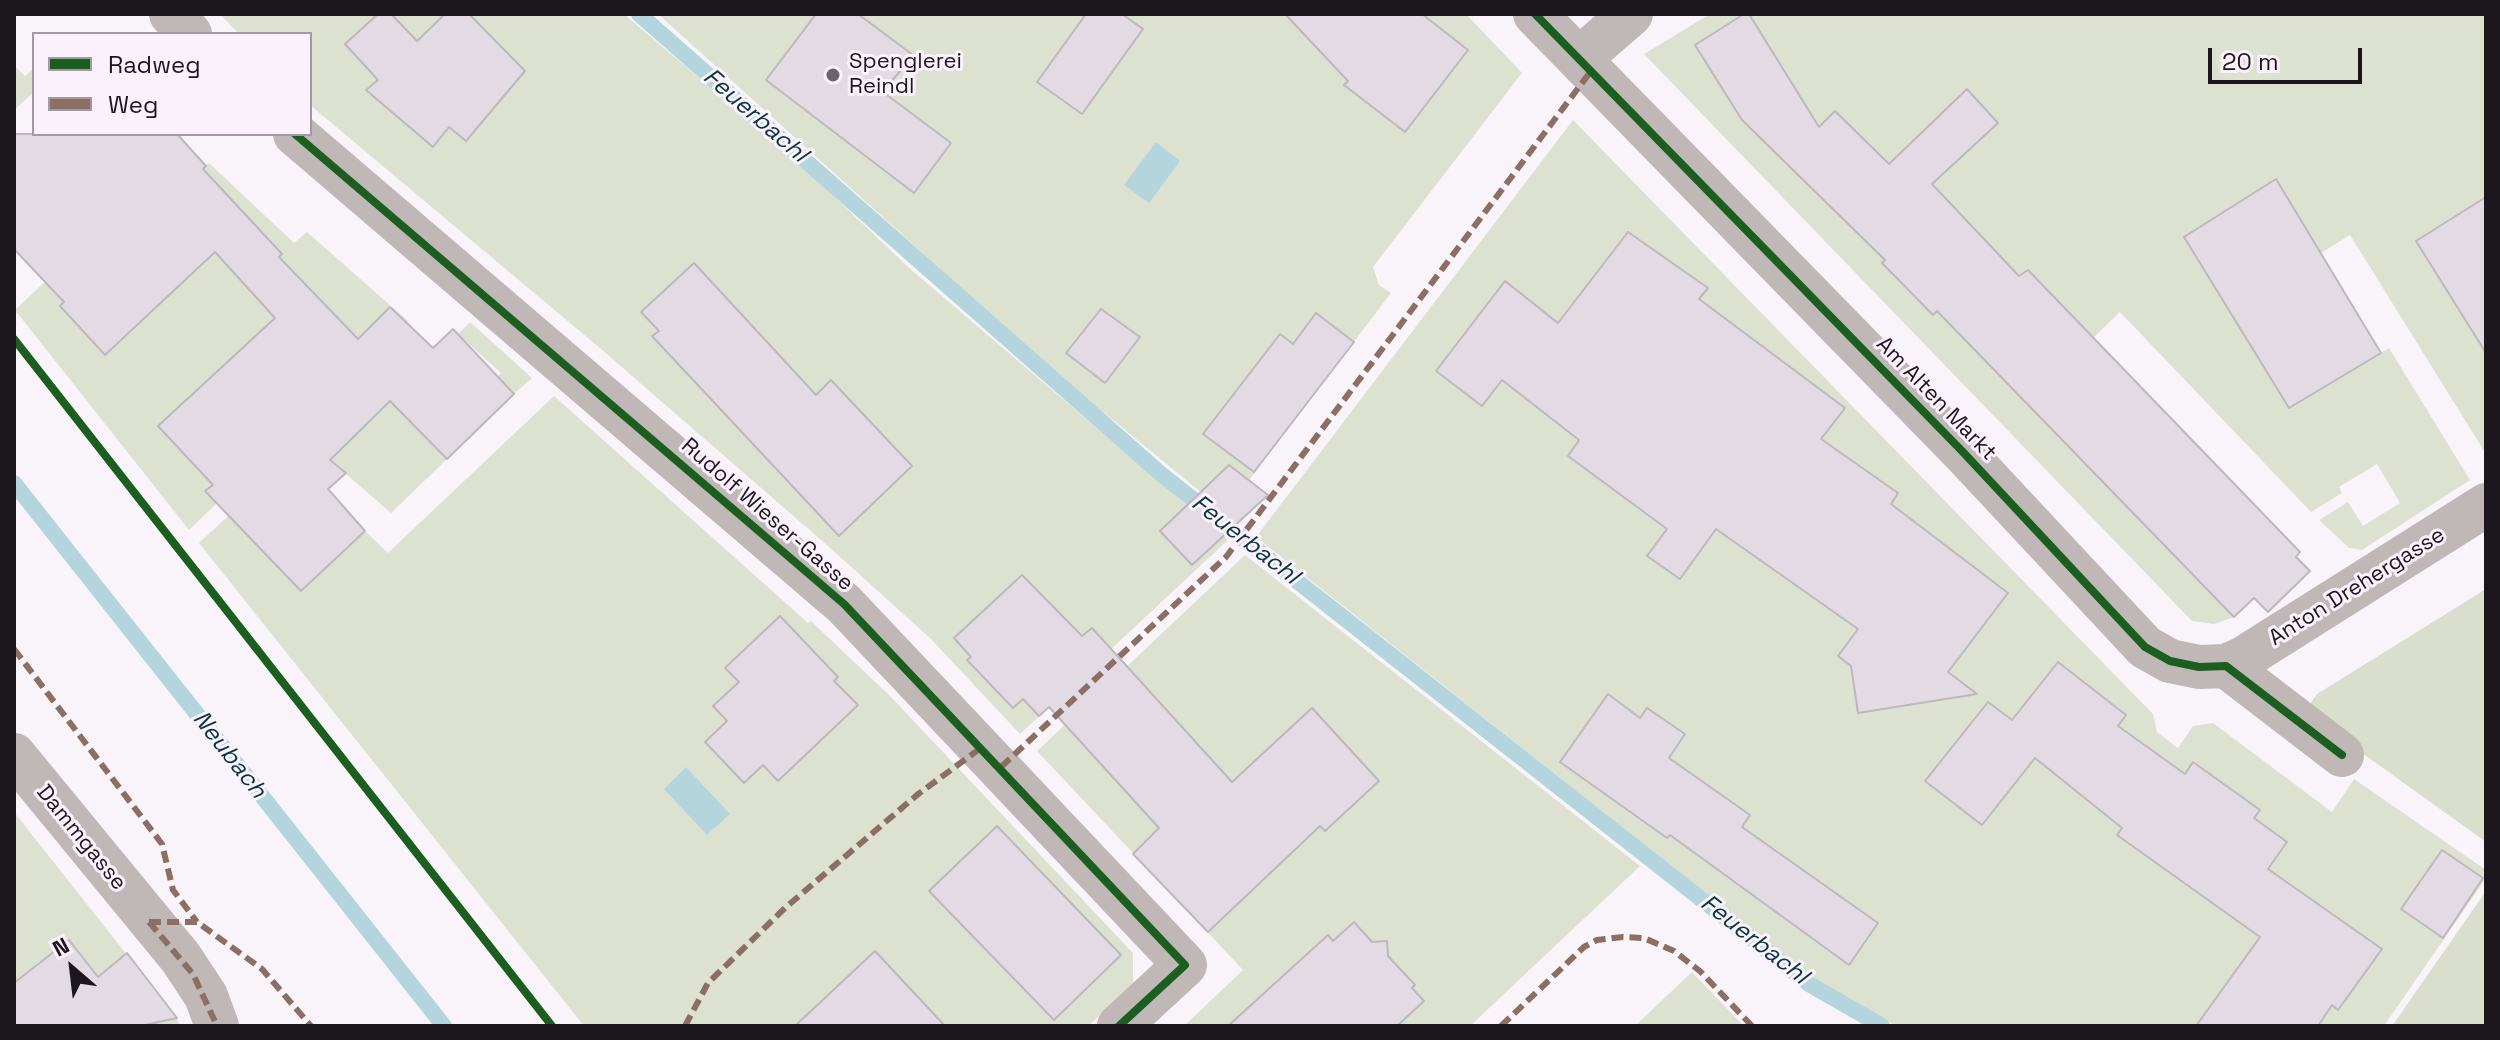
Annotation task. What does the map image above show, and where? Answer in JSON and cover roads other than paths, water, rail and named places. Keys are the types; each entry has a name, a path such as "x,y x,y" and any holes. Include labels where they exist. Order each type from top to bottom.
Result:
{"street":[{"path":"171,14 188,32"},
{"name":"Am Alten Markt","path":"1535,14 1962,451 2145,647 2170,661 2199,667 2226,666"},
{"path":"1579,59 1631,14"},
{"name":"Rudolf Wieser-Gasse","path":"297,136 844,604 1174,953 1185,965 1119,1026"},
{"name":"Anton Drehergasse","path":"2226,666 2486,505"},
{"path":"2226,666 2342,755"},
{"name":"Dammgasse","path":"14,755 193,974 217,1026"}],"water":[{"path":"1156,142 1180,161 1149,203 1124,185"},
{"path":"686,767 730,814 707,835 664,789"}],"waterway":[{"name":"Feuerbachl","path":"639,14 1161,474 1809,984 1882,1026"},
{"name":"Neubach","path":"14,483 444,1026"}],"place":[{"name":"Spenglerei Reindl","path":"833,75"}]}
